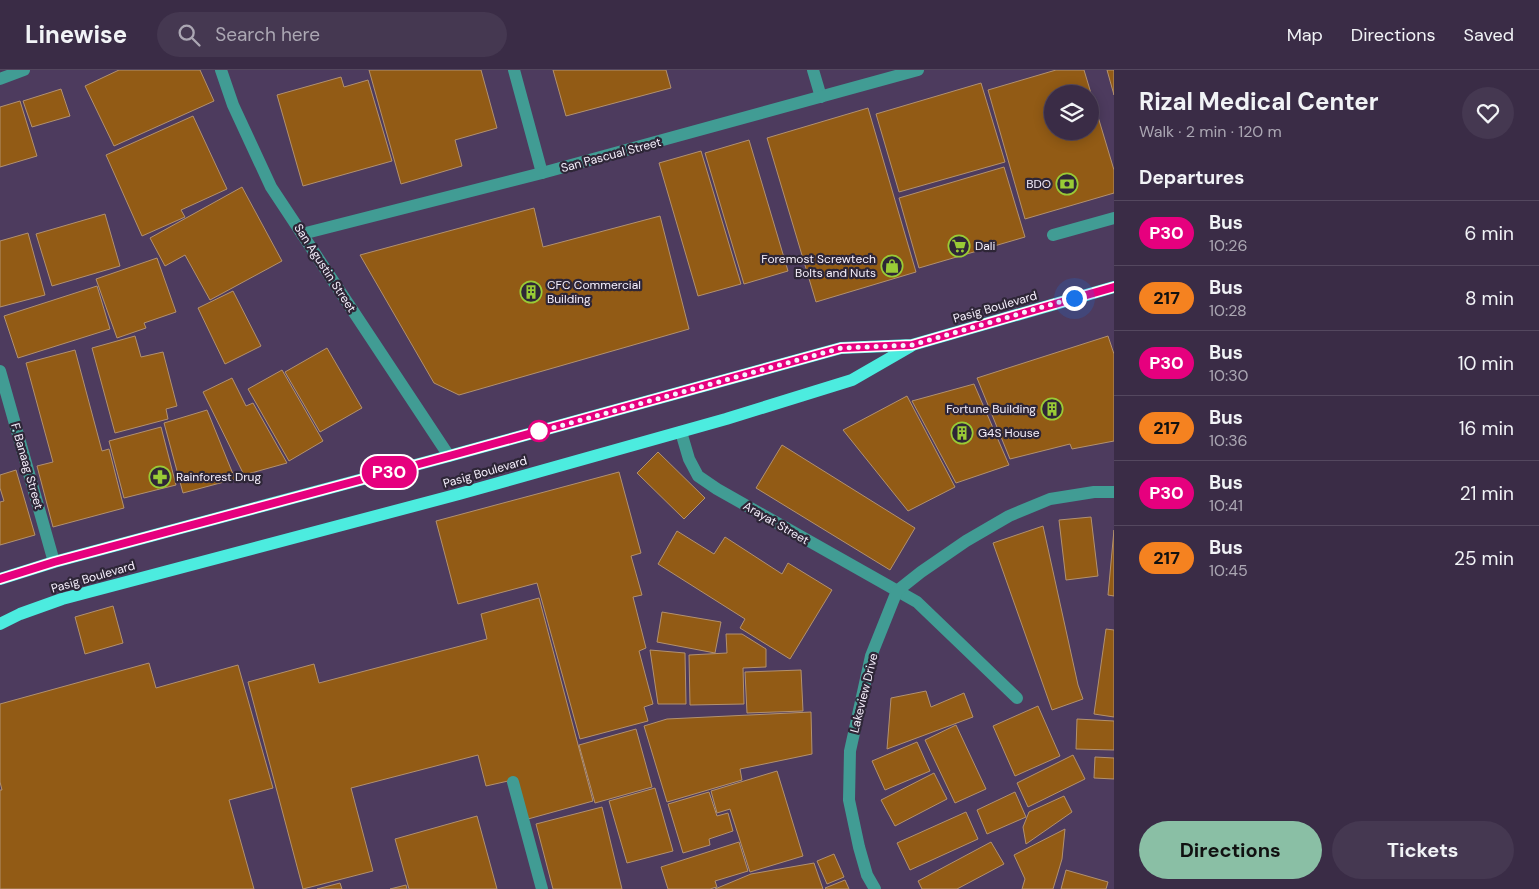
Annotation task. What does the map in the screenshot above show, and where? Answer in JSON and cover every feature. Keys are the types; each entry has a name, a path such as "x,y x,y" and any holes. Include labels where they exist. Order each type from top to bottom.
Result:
{"main road":[{"name":"Pasig Boulevard","path":"0,579 54,562 841,348 912,345 1114,287"},
{"name":"Pasig Boulevard","path":"0,624 20,614 62,599 459,494 681,432 852,380 912,345"}],"street":[{"path":"0,79 24,70"},
{"name":"San Agustin Street","path":"221,70 233,105 271,187 449,456"},
{"path":"514,70 542,174"},
{"path":"813,70 821,97"},
{"name":"San Pascual Street","path":"302,234 542,174 918,70"},
{"path":"1053,235 1114,218"},
{"name":"F. Banaag Street","path":"0,371 54,562"},
{"name":"Arayat Street","path":"681,432 689,459 698,476 717,489 917,602 1017,698"},
{"name":"Lakeview Drive","path":"875,889 867,875 849,800 850,751 871,656 897,591 958,546 1009,516 1050,499 1094,492 1114,492"},
{"path":"513,782 542,889"}],"building":[{"path":"119,70 200,70 214,101 114,146 85,86"},
{"path":"369,70 481,70 497,128 455,140 462,166 401,184"},
{"path":"553,70 666,70 671,88 566,116"},
{"path":"1056,70 1084,70 1088,85 1044,85 1044,140 1099,140 1099,120 1114,170 1114,193 1025,219 988,90"},
{"path":"1107,70 1114,70 1114,95"},
{"path":"341,77 344,87 368,80 392,161 303,186 277,95"},
{"path":"981,83 1005,162 899,192 876,114"},
{"path":"61,89 70,116 32,127 23,101"},
{"path":"20,101 37,156 0,167 0,107"},
{"path":"868,108 916,272 816,302 767,138"},
{"path":"193,116 227,189 181,210 185,217 142,236 106,155"},
{"path":"749,140 788,271 744,284 705,153"},
{"path":"701,151 741,284 698,296 659,163"},
{"path":"1004,167 1025,237 919,268 899,198"},
{"path":"242,187 282,261 210,300 185,255 165,266 150,238"},
{"name":"CFC Commercial Building","path":"534,208 543,247 660,216 689,329 459,395 434,383 360,255"},
{"path":"105,214 120,266 52,286 36,234"},
{"path":"28,233 45,295 0,307 0,241"},
{"path":"157,258 176,312 144,323 146,328 117,338 96,279"},
{"path":"97,286 110,329 18,358 4,316"},
{"path":"233,291 261,346 225,364 198,308"},
{"path":"135,336 141,357 163,352 177,406 166,409 168,419 115,433 92,348"},
{"name":"Fortune Building","path":"1108,336 1114,354 1114,441 1072,449 1070,444 1010,459 977,378"},
{"path":"327,348 362,408 320,432 285,372"},
{"path":"75,350 102,451 109,449 124,508 53,527 37,466 53,462 26,363"},
{"path":"282,370 323,441 289,461 248,389"},
{"path":"232,378 246,406 253,403 287,463 244,475 203,392"},
{"name":"G4S House","path":"974,384 1009,465 956,483 912,401"},
{"path":"907,396 955,487 908,511 843,430"},
{"path":"207,410 235,479 183,493 164,423"},
{"path":"161,427 176,485 124,498 109,441"},
{"path":"782,445 915,528 890,570 756,488"},
{"path":"658,452 705,498 684,519 637,473"},
{"path":"16,470 35,535 0,545 0,502 4,501 0,488 0,475"},
{"path":"619,472 641,553 631,556 642,595 633,597 646,648 639,651 653,704 644,707 648,721 580,739 537,583 458,604 436,521"},
{"path":"1091,517 1098,576 1066,580 1059,520"},
{"path":"1043,526 1078,685 1083,699 1052,710 993,543"},
{"path":"1114,530 1114,596 1108,595"},
{"path":"677,531 714,554 725,537 782,574 788,563 832,590 790,659 740,628 745,619 658,564"},
{"path":"539,598 593,801 528,819 517,779 486,786 478,755 351,788 373,871 303,889 248,682 314,664 319,683 487,639 481,614"},
{"path":"113,606 123,643 85,654 75,617"},
{"path":"662,612 721,622 715,653 657,642"},
{"path":"1106,629 1114,630 1114,717 1094,714"},
{"path":"726,634 742,634 766,649 766,667 743,668 744,704 690,705 689,655 727,653"},
{"path":"650,650 685,653 686,704 658,704"},
{"path":"149,663 156,688 238,665 273,788 229,800 254,889 0,889 0,790 2,790 0,782 0,704"},
{"path":"801,670 803,711 747,713 745,672"},
{"path":"926,691 931,707 964,693 973,717 887,749 891,698"},
{"path":"1038,706 1060,756 1015,776 993,726"},
{"path":"811,712 812,754 740,769 742,780 667,802 644,726 667,719"},
{"path":"1077,719 1114,721 1114,750 1076,749"},
{"path":"956,725 986,789 955,803 925,740"},
{"path":"636,729 652,787 595,803 579,745"},
{"path":"917,742 930,771 885,790 872,761"},
{"path":"1073,755 1085,779 1028,807 1017,783"},
{"path":"1095,757 1114,758 1114,779 1094,778"},
{"path":"777,771 803,856 750,872 730,809 717,813 711,791"},
{"path":"934,773 947,799 895,826 881,800"},
{"path":"655,788 673,851 627,863 609,801"},
{"path":"709,792 717,816 728,813 733,831 709,839 710,845 683,853 668,804"},
{"path":"1015,792 1026,817 987,834 977,810"},
{"path":"1064,796 1072,812 1026,844 1023,827 1029,812"},
{"path":"602,807 622,889 553,889 536,824"},
{"path":"966,812 978,839 910,870 897,843"},
{"path":"477,816 497,889 409,889 395,839"},
{"path":"1065,829 1062,859 1053,889 1022,889 1025,879 1014,855"},
{"path":"739,842 748,871 715,881 717,887 710,889 668,889 661,867"},
{"path":"991,842 1004,864 957,889 922,889 918,881"},
{"path":"834,854 844,877 827,884 817,861"},
{"path":"814,863 823,889 715,889 751,874"},
{"path":"1066,870 1108,882 1106,889 1061,889"},
{"path":"845,880 849,889 825,888"},
{"path":"340,883 342,889 317,889"},
{"path":"406,885 407,889 390,889"}],"bus line":[{"name":"P30","path":"0,579 54,562 841,348 912,345 1114,287"}],"place":[{"name":"BDO","path":"1067,184"},
{"name":"Dali","path":"959,246"},
{"name":"Foremost Screwtech Bolts and Nuts","path":"892,266"},
{"name":"CFC Commercial Building","path":"531,292"},
{"name":"Fortune Building","path":"1052,409"},
{"name":"G4S House","path":"962,433"},
{"name":"Rainforest Drug","path":"160,477"}],"route":[{"path":"539,431 841,348 912,345 1074,298"}]}
